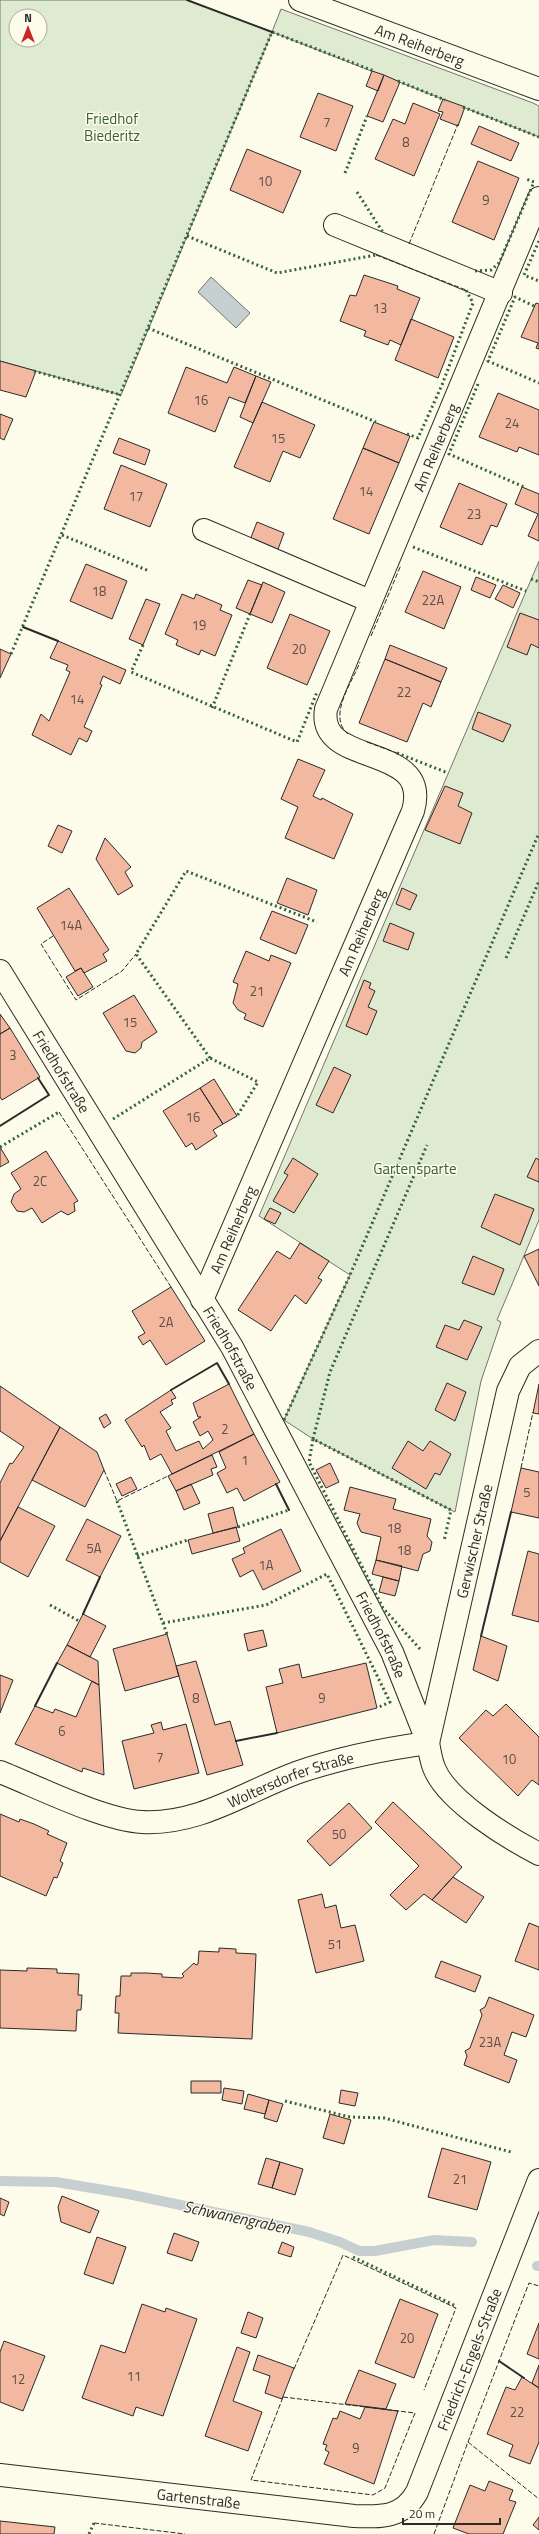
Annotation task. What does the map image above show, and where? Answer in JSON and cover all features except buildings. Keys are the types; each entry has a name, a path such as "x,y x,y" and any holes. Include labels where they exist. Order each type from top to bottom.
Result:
{"street":[{"name":"Am Reiherberg","path":"300,0 539,89"},
{"name":"Am Reiherberg","path":"202,1300 415,804 414,790 404,770 337,741 328,732 325,723 326,709 370,601 501,293 539,198"},
{"path":"335,226 501,293"},
{"path":"204,530 370,601"},
{"name":"Friedhofstraße","path":"0,971 232,1347 392,1652 428,1743"},
{"name":"Gerwischer Straße","path":"428,1743 508,1391 520,1366 539,1351"},
{"path":"428,1743 434,1769 445,1785 506,1836 539,1854"},
{"name":"Woltersdorfer Straße","path":"0,1772 94,1810 141,1822 160,1822 186,1819 212,1811 296,1773 349,1758 428,1743"},
{"name":"Friedrich-Engels-Straße","path":"395,2524 417,2492 539,2180"},
{"name":"Gartenstraße","path":"0,2475 354,2516 387,2516 395,2524"}],"green space":[{"name":"Friedhof Biederitz","path":"0,0 187,0 272,32 121,395 0,361"},
{"path":"281,9 533,103 539,106 539,137 272,32"},
{"name":"Gartensparte","path":"539,561 539,1220 497,1320 501,1322 481,1381 455,1512 313,1439 284,1420 350,1275 259,1216"}],"shaded area":[{"path":"211,277 250,313 236,328 198,292"}],"waterway":[{"name":"Schwanengraben","path":"0,2181 56,2182 128,2194 309,2232 340,2242 359,2251 375,2251 434,2240 472,2242"}],"hedge":[{"path":"11,654 272,32 374,71"},
{"path":"398,81 445,100"},
{"path":"463,107 539,137"},
{"path":"345,173 367,116"},
{"path":"475,271 491,270 499,263 534,182 526,179"},
{"path":"357,192 384,234"},
{"path":"187,236 277,273 376,255"},
{"path":"539,241 524,275 539,281"},
{"path":"407,434 418,438 442,385 473,303 466,290"},
{"path":"534,306 515,297 488,361 539,383"},
{"path":"148,328 376,422"},
{"path":"34,371 121,395"},
{"path":"478,384 449,454 524,487"},
{"path":"62,535 149,571"},
{"path":"413,547 526,591"},
{"path":"531,579 539,582"},
{"path":"212,708 250,614"},
{"path":"143,645 131,672 297,742 317,692"},
{"path":"397,753 448,773"},
{"path":"284,1420 350,1275 539,833"},
{"path":"210,1058 136,954 186,871 317,922"},
{"path":"506,958 539,881"},
{"path":"113,1119 210,1058 258,1082 237,1116"},
{"path":"0,1147 59,1112"},
{"path":"313,1439 330,1372 427,1145"},
{"path":"420,1649 383,1608 309,1462 313,1439 451,1510 444,1541"},
{"path":"117,1501 167,1634"},
{"path":"238,1527 289,1510"},
{"path":"137,1556 188,1540"},
{"path":"163,1623 266,1605 327,1574 390,1702 377,1708"},
{"path":"50,1605 79,1621"},
{"path":"285,2101 350,2117 384,2118 511,2152"},
{"path":"353,2257 456,2306"},
{"path":"89,2534 94,2523"}],"fence":[{"path":"409,244 458,124"},
{"path":"376,255 466,290"},
{"path":"371,636 401,565"},
{"path":"348,734 342,727 340,709 347,689 360,662"},
{"path":"367,742 397,753"},
{"path":"53,936 41,944 76,1000 122,971 136,954"},
{"path":"59,1112 171,1287"},
{"path":"521,1468 533,1412"},
{"path":"104,1470 117,1501 168,1476"},
{"path":"294,2369 343,2255 456,2308 424,2390"},
{"path":"468,2442 529,2283 539,2286"},
{"path":"283,2397 415,2413 385,2488 373,2495 251,2480 283,2397"},
{"path":"434,2534 468,2442 539,2499"},
{"path":"94,2523 185,2534"}],"wall":[{"path":"187,0 272,32"},
{"path":"23,627 58,641"},
{"path":"0,1126 49,1095 38,1078"},
{"path":"171,1390 217,1363 229,1384"},
{"path":"276,1484 289,1510"},
{"path":"481,1636 511,1512"},
{"path":"83,1614 100,1577"},
{"path":"35,1706 57,1663"},
{"path":"236,1741 277,1733"},
{"path":"499,2361 524,2378"}]}
